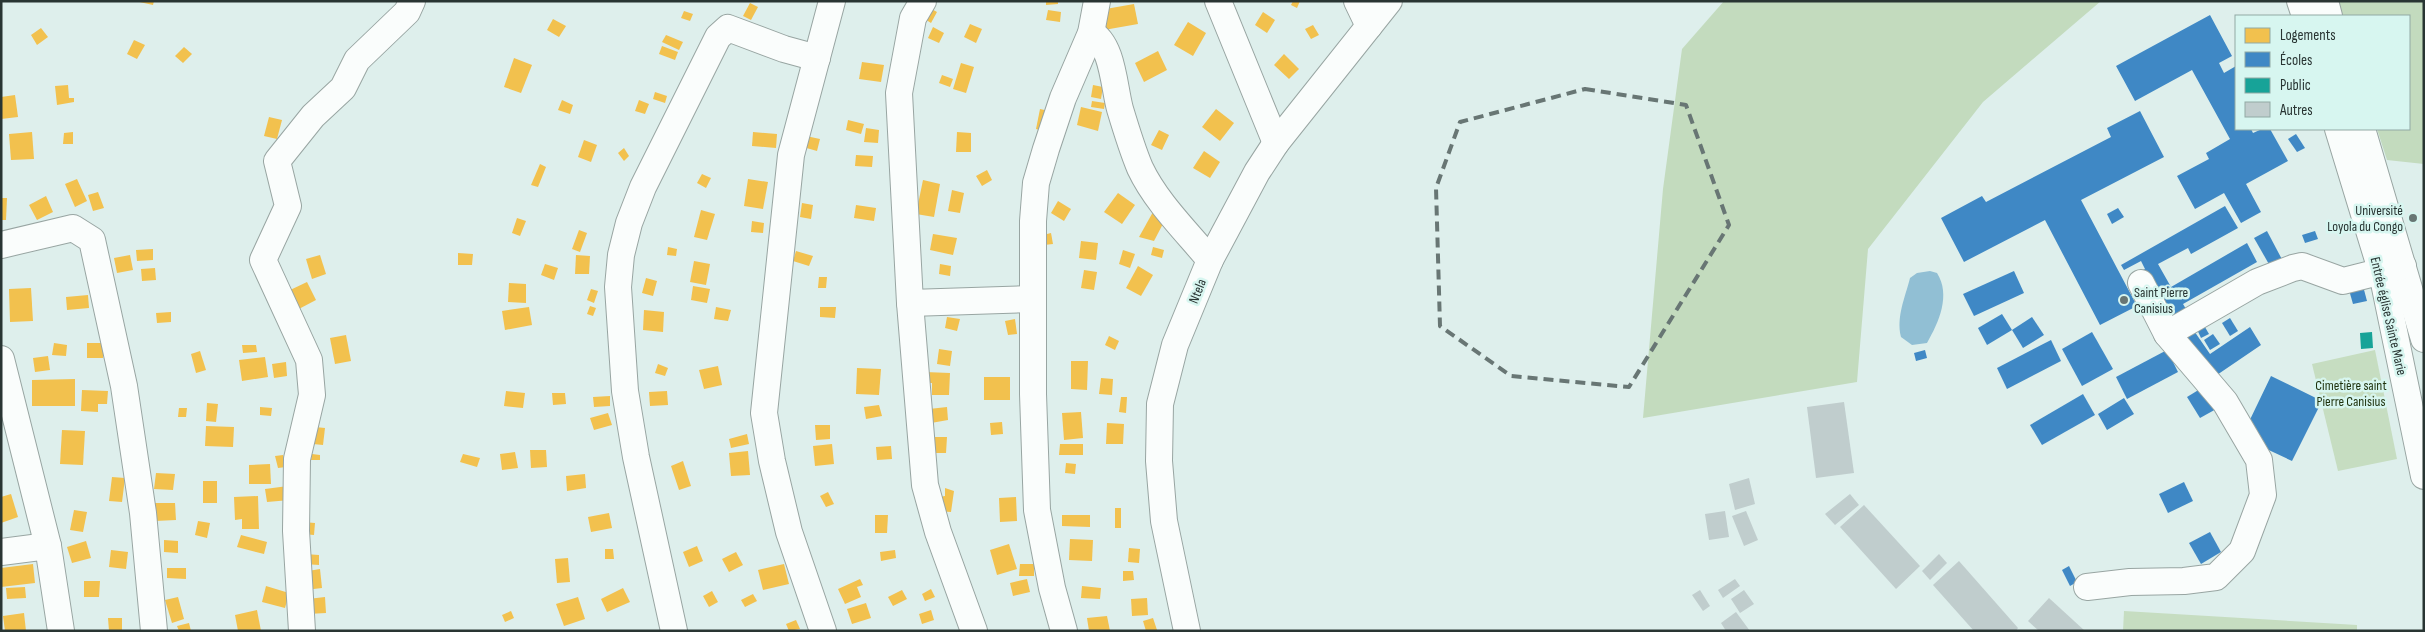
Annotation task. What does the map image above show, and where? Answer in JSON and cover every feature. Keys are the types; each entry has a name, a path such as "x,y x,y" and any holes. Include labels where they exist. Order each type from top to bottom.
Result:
{"street":[{"path":"302,631 296,531 297,459 312,395 309,360 263,260 288,206 277,161 313,116 344,88 357,60 407,12 412,1"},
{"path":"823,631 789,532 772,462 764,413 791,155 832,1"},
{"path":"922,1 913,18 899,93 910,303 925,485 938,532 974,631"},
{"path":"1064,631 1052,588 1037,510 1033,229 1036,183 1062,98 1090,33 1096,1"},
{"path":"1218,1 1276,143"},
{"path":"1357,1 1369,26"},
{"name":"Ntela","path":"1187,631 1164,521 1159,460 1160,404 1175,345 1210,260 1235,211 1276,143 1389,1"},
{"path":"2300,1 2305,15"},
{"path":"2325,1 2329,15"},
{"path":"674,631 650,526 625,391 618,286 622,254 630,223 643,186 718,37 728,28 784,49 817,58"},
{"path":"1090,33 1101,42 1108,59 1120,108 1140,169 1160,200 1210,260"},
{"name":"Entrée église Sainte Marie","path":"2338,130 2392,269 2424,476"},
{"path":"2362,130 2392,269 2424,339"},
{"path":"1,245 73,228 92,240 124,386 143,513 154,631"},
{"path":"2167,334 2257,282 2293,268 2302,266 2343,281 2392,269"},
{"path":"2087,587 2130,582 2184,581 2216,577 2242,550 2263,495 2259,460 2225,402 2167,334 2141,283"},
{"path":"910,303 1033,299"},
{"path":"1,359 48,546 61,631"},
{"path":"1,552 48,546"}],"highlighted area":[{"path":"1585,89 1686,105 1729,225 1629,387 1511,376 1440,326 1436,188 1460,122"}],"green space":[{"path":"1724,1 2101,1 1983,102 1868,249 1857,382 1643,418 1663,189 1682,49"},
{"path":"2337,1 2424,1 2424,164 2387,160 2377,130 2410,130 2410,15 2341,15"},
{"name":"Cimetière saint Pierre Canisius","path":"2375,350 2397,459 2338,471 2312,364"},
{"path":"2124,611 2357,625 2357,631 2123,631"}],"water":[{"path":"1930,271 1937,273 1941,281 1943,290 1942,308 1936,326 1927,343 1912,345 1901,337 1900,322 1902,308 1910,278 1917,273"}],"building: Logements":[{"path":"135,1 154,1 153,5"},
{"path":"1046,1 1058,1 1058,4 1046,5"},
{"path":"1293,1 1300,1 1297,8 1291,5"},
{"path":"750,3 758,7 751,20 743,16"},
{"path":"1134,4 1138,24 1104,30 1100,10"},
{"path":"926,6 937,12 931,23 920,16"},
{"path":"1048,10 1061,12 1060,22 1046,20"},
{"path":"684,11 693,14 690,21 681,18"},
{"path":"1263,12 1275,20 1267,33 1255,25"},
{"path":"553,19 566,26 559,37 547,30"},
{"path":"1188,22 1206,33 1193,56 1174,45"},
{"path":"970,24 982,29 976,43 964,37"},
{"path":"1313,25 1319,35 1311,39 1305,29"},
{"path":"933,27 944,33 939,43 928,38"},
{"path":"41,28 48,37 37,45 31,35"},
{"path":"666,35 683,42 679,50 662,42"},
{"path":"134,40 145,45 137,59 127,54"},
{"path":"662,46 678,52 675,60 659,54"},
{"path":"184,47 192,54 183,63 175,56"},
{"path":"1158,51 1167,70 1144,82 1135,63"},
{"path":"1284,54 1299,69 1289,79 1274,65"},
{"path":"514,58 532,65 521,93 504,87"},
{"path":"862,62 884,65 881,82 859,79"},
{"path":"961,63 974,67 966,93 953,89"},
{"path":"942,75 953,79 950,87 939,83"},
{"path":"68,85 69,98 74,98 74,102 57,105 55,86"},
{"path":"1093,85 1103,87 1101,99 1091,97"},
{"path":"655,92 667,96 665,103 653,99"},
{"path":"15,95 18,117 1,119 1,97"},
{"path":"562,100 573,105 570,114 558,110"},
{"path":"639,100 649,104 645,114 635,111"},
{"path":"1092,101 1105,103 1104,109 1091,107"},
{"path":"1081,107 1102,112 1098,131 1077,125"},
{"path":"1040,109 1049,111 1044,131 1036,129"},
{"path":"1216,109 1234,123 1220,141 1202,127"},
{"path":"269,117 282,120 277,139 264,136"},
{"path":"848,120 864,124 861,134 846,130"},
{"path":"866,128 879,130 878,143 864,142"},
{"path":"1159,130 1169,135 1162,150 1151,145"},
{"path":"32,132 34,159 11,160 9,134"},
{"path":"73,132 73,144 63,144 64,133"},
{"path":"753,132 777,134 776,148 752,146"},
{"path":"957,132 971,133 971,152 956,152"},
{"path":"806,136 820,139 817,151 803,147"},
{"path":"584,140 597,145 591,162 578,157"},
{"path":"624,148 629,156 624,161 618,153"},
{"path":"1204,151 1220,162 1210,178 1193,168"},
{"path":"856,155 873,156 872,167 855,166"},
{"path":"540,164 546,167 538,187 531,185"},
{"path":"987,170 992,180 982,186 976,176"},
{"path":"702,174 711,178 706,188 697,183"},
{"path":"77,179 87,201 75,207 65,184"},
{"path":"748,179 768,182 763,209 744,206"},
{"path":"923,180 940,184 934,217 916,214"},
{"path":"952,190 964,193 960,213 948,211"},
{"path":"98,192 104,208 93,211 88,195"},
{"path":"1118,193 1135,205 1122,224 1104,212"},
{"path":"46,196 53,212 37,220 29,205"},
{"path":"1,198 7,198 6,220 1,220"},
{"path":"1058,201 1071,209 1064,221 1051,213"},
{"path":"802,203 813,205 811,219 800,217"},
{"path":"856,205 876,208 874,221 854,218"},
{"path":"701,210 715,214 707,240 694,237"},
{"path":"1153,212 1166,218 1154,241 1139,237"},
{"path":"517,218 526,221 520,236 512,233"},
{"path":"752,221 764,223 763,233 751,232"},
{"path":"579,230 587,233 580,252 572,249"},
{"path":"1051,233 1053,244 1044,245 1043,235"},
{"path":"933,234 957,238 953,255 930,250"},
{"path":"1081,241 1098,243 1096,260 1079,258"},
{"path":"668,247 677,249 676,256 667,255"},
{"path":"1153,247 1164,250 1162,258 1151,255"},
{"path":"153,249 153,260 137,261 136,250"},
{"path":"1123,250 1135,254 1130,268 1119,264"},
{"path":"796,251 813,256 809,266 793,261"},
{"path":"458,253 473,254 472,265 458,265"},
{"path":"130,255 133,270 117,273 114,258"},
{"path":"320,255 326,274 312,279 306,259"},
{"path":"576,255 590,256 589,274 575,274"},
{"path":"694,261 710,264 706,285 690,282"},
{"path":"545,264 558,268 554,280 541,275"},
{"path":"940,264 951,266 950,276 939,274"},
{"path":"1138,266 1153,275 1141,296 1126,288"},
{"path":"155,268 156,280 142,281 141,269"},
{"path":"1084,270 1097,272 1094,290 1081,288"},
{"path":"819,277 827,277 826,288 818,288"},
{"path":"646,278 657,281 653,296 642,293"},
{"path":"307,282 316,300 295,311 286,292"},
{"path":"509,283 526,284 526,303 508,302"},
{"path":"693,286 710,289 707,303 691,300"},
{"path":"31,288 33,321 10,322 9,289"},
{"path":"591,289 598,291 594,303 587,300"},
{"path":"88,295 89,308 67,310 66,297"},
{"path":"590,306 596,308 593,316 587,314"},
{"path":"529,307 532,325 505,330 502,311"},
{"path":"716,307 731,310 728,321 714,319"},
{"path":"820,307 836,307 835,318 820,317"},
{"path":"644,310 664,312 663,332 643,330"},
{"path":"171,312 171,322 157,323 156,313"},
{"path":"947,317 960,319 957,331 945,328"},
{"path":"1015,319 1017,334 1008,335 1005,321"},
{"path":"346,335 351,361 335,364 330,338"},
{"path":"1109,336 1119,341 1115,350 1105,345"},
{"path":"54,343 67,345 66,356 52,355"},
{"path":"87,343 103,343 103,358 87,358"},
{"path":"242,345 256,345 257,352 243,353"},
{"path":"939,349 952,351 950,366 937,364"},
{"path":"200,351 206,370 196,373 191,354"},
{"path":"48,356 50,370 35,372 33,358"},
{"path":"265,357 268,377 242,381 239,360"},
{"path":"1071,361 1088,361 1087,390 1071,389"},
{"path":"286,362 287,376 274,378 272,364"},
{"path":"658,364 668,368 665,376 655,373"},
{"path":"718,366 722,385 704,389 699,370"},
{"path":"857,368 881,369 879,395 856,394"},
{"path":"925,372 950,373 949,395 932,395 932,383 925,383"},
{"path":"984,377 1010,377 1010,400 984,400"},
{"path":"1101,378 1113,379 1112,395 1099,394"},
{"path":"75,379 75,406 32,406 32,380"},
{"path":"82,390 108,391 107,404 98,404 98,412 81,411"},
{"path":"506,391 525,393 523,408 504,406"},
{"path":"667,391 668,405 650,406 649,392"},
{"path":"552,393 565,393 566,404 553,405"},
{"path":"610,396 610,406 594,407 593,397"},
{"path":"1121,397 1127,397 1126,413 1119,412"},
{"path":"207,403 218,404 216,422 206,421"},
{"path":"879,405 882,416 866,419 864,407"},
{"path":"260,407 272,408 271,416 260,415"},
{"path":"947,407 948,420 931,423 929,409"},
{"path":"179,408 187,408 186,417 178,417"},
{"path":"1081,412 1083,438 1064,440 1062,413"},
{"path":"608,413 612,425 594,430 590,418"},
{"path":"1002,422 1003,434 991,435 990,423"},
{"path":"1107,423 1124,424 1123,444 1106,444"},
{"path":"815,425 830,425 830,439 816,440"},
{"path":"206,426 234,427 233,447 205,446"},
{"path":"315,427 325,428 323,445 313,444"},
{"path":"62,430 85,431 83,465 60,464"},
{"path":"747,434 749,444 731,448 729,439"},
{"path":"934,437 947,437 946,453 933,453"},
{"path":"832,444 834,464 815,466 813,446"},
{"path":"1060,444 1083,444 1083,455 1059,455"},
{"path":"891,446 892,459 877,460 876,447"},
{"path":"530,450 546,450 547,467 531,468"},
{"path":"748,451 750,475 731,476 729,453"},
{"path":"515,452 518,468 502,470 500,454"},
{"path":"312,454 320,455 320,460 311,460"},
{"path":"463,454 480,458 477,467 460,462"},
{"path":"283,455 286,467 278,468 275,456"},
{"path":"683,461 691,486 679,490 671,466"},
{"path":"1066,463 1076,464 1075,474 1065,473"},
{"path":"270,464 271,484 249,484 249,465"},
{"path":"156,473 175,474 173,490 154,489"},
{"path":"585,474 586,488 567,491 566,476"},
{"path":"112,477 125,478 122,502 109,501"},
{"path":"203,481 217,481 217,503 203,503"},
{"path":"288,486 290,500 267,502 265,489"},
{"path":"945,488 954,491 951,512 937,511 934,498 945,496"},
{"path":"828,492 834,504 826,507 820,496"},
{"path":"11,494 18,517 1,523 1,497"},
{"path":"258,496 259,529 242,529 242,519 235,520 234,497"},
{"path":"1016,497 1017,521 1000,522 999,498"},
{"path":"155,503 175,503 176,520 155,521"},
{"path":"1115,508 1121,508 1121,528 1115,528"},
{"path":"74,510 87,512 83,532 70,530"},
{"path":"609,513 612,528 591,532 588,517"},
{"path":"875,515 888,515 887,533 875,533"},
{"path":"1062,515 1090,515 1090,527 1062,526"},
{"path":"198,521 210,523 207,538 195,535"},
{"path":"303,522 315,523 314,535 302,534"},
{"path":"241,535 267,542 264,554 237,547"},
{"path":"1070,539 1093,540 1092,561 1069,560"},
{"path":"164,540 178,541 178,553 164,552"},
{"path":"86,541 91,558 72,563 67,547"},
{"path":"1009,544 1017,569 997,575 990,550"},
{"path":"697,546 703,561 689,567 683,552"},
{"path":"1129,548 1140,549 1139,563 1128,562"},
{"path":"605,549 613,549 614,559 605,559"},
{"path":"111,550 128,552 126,569 109,567"},
{"path":"895,550 896,558 881,561 880,552"},
{"path":"736,552 743,565 729,572 722,559"},
{"path":"305,554 319,555 319,565 304,564"},
{"path":"568,558 570,582 557,583 555,559"},
{"path":"33,564 35,583 1,587 1,568"},
{"path":"784,564 789,584 763,590 758,570"},
{"path":"1020,564 1034,564 1034,576 1019,576"},
{"path":"167,568 186,568 186,579 167,578"},
{"path":"320,569 322,588 305,590 302,572"},
{"path":"1123,571 1133,571 1134,580 1123,581"},
{"path":"860,579 863,585 857,587 861,597 845,604 838,589"},
{"path":"1027,579 1030,592 1013,596 1010,583"},
{"path":"84,581 100,581 99,597 84,597"},
{"path":"266,586 289,593 285,608 262,602"},
{"path":"1082,586 1101,588 1100,599 1081,598"},
{"path":"25,587 26,598 7,599 6,588"},
{"path":"623,588 630,602 607,612 601,599"},
{"path":"931,589 935,597 925,601 922,594"},
{"path":"902,590 907,599 893,606 888,597"},
{"path":"712,591 718,602 709,607 703,596"},
{"path":"753,594 757,601 745,607 741,600"},
{"path":"178,597 184,619 172,623 165,600"},
{"path":"325,597 326,613 308,614 308,599"},
{"path":"578,597 585,619 564,626 556,604"},
{"path":"1147,598 1148,615 1132,616 1131,599"},
{"path":"866,603 871,618 852,624 847,609"},
{"path":"257,610 261,631 238,631 235,615"},
{"path":"931,610 934,620 922,624 919,614"},
{"path":"511,611 514,618 505,622 502,615"},
{"path":"24,613 26,631 5,631 3,616"},
{"path":"1107,616 1110,631 1089,631 1087,618"},
{"path":"108,618 122,618 122,631 109,631"},
{"path":"1153,618 1157,630 1146,631 1143,621"},
{"path":"796,620 800,629 789,631 786,624"},
{"path":"189,623 191,631 179,631 177,626"}],"building: Écoles":[{"path":"2210,15 2232,56 2219,63 2224,73 2235,67 2235,130 2252,130 2253,133 2260,130 2271,130 2288,161 2246,184 2261,212 2241,223 2224,193 2195,209 2177,176 2209,159 2206,153 2230,139 2192,70 2135,101 2116,66"},
{"path":"2140,111 2164,157 2081,200 2137,306 2100,325 2045,220 1964,262 1941,218 1982,196 1986,202 2111,137 2107,128"},
{"path":"2296,134 2305,148 2297,152 2288,139"},
{"path":"2225,206 2238,228 2191,254 2188,248 2158,264 2171,287 2247,243 2257,262 2183,304 2186,309 2170,318 2143,270 2145,269 2141,261 2124,270 2121,265"},
{"path":"2118,208 2124,217 2112,224 2107,214"},
{"path":"2267,231 2286,267 2274,273 2254,238"},
{"path":"2315,231 2318,239 2305,243 2302,235"},
{"path":"2014,271 2024,293 1974,316 1963,294"},
{"path":"2363,286 2367,301 2353,304 2349,290"},
{"path":"2002,314 2012,330 1987,345 1978,328"},
{"path":"2032,317 2044,335 2023,348 2012,330"},
{"path":"2230,318 2238,331 2230,336 2222,323"},
{"path":"2202,322 2209,334 2201,338 2195,325"},
{"path":"2190,325 2210,354 2250,327 2261,345 2211,379 2179,332"},
{"path":"2092,332 2113,369 2082,386 2062,349"},
{"path":"2213,334 2220,344 2210,350 2204,340"},
{"path":"2051,340 2061,361 2007,389 1997,368"},
{"path":"1925,350 1927,358 1916,361 1914,353"},
{"path":"2167,350 2178,372 2127,399 2116,377"},
{"path":"2271,376 2322,401 2292,461 2258,445 2261,438 2245,430"},
{"path":"2205,386 2218,408 2200,418 2187,397"},
{"path":"2083,394 2095,415 2042,445 2030,425"},
{"path":"2124,398 2134,414 2107,430 2098,414"},
{"path":"2184,482 2193,501 2168,513 2159,494"},
{"path":"2210,532 2221,552 2201,564 2189,543"},
{"path":"2069,566 2077,582 2070,586 2062,570"}],"building: Public":[{"path":"2372,332 2373,348 2361,349 2360,333"}],"building: Autres":[{"path":"1844,402 1854,473 1816,478 1807,407"},
{"path":"1749,478 1755,504 1735,510 1729,484"},
{"path":"1850,494 1859,505 1835,525 1825,514"},
{"path":"1864,505 1920,566 1896,589 1840,527"},
{"path":"1725,511 1729,537 1709,540 1705,514"},
{"path":"1746,511 1758,540 1744,546 1732,516"},
{"path":"1939,554 1947,563 1930,580 1922,571"},
{"path":"1959,561 2018,628 2016,631 1974,631 1933,585"},
{"path":"1735,579 1740,586 1723,598 1718,590"},
{"path":"1700,590 1710,606 1703,611 1692,595"},
{"path":"1744,590 1754,604 1740,613 1731,599"},
{"path":"2049,598 2085,631 2039,631 2028,621"},
{"path":"1736,612 1750,631 1726,631 1721,623"}],"place":[{"name":"Université Loyola du Congo","path":"2413,218"},
{"name":"Saint Pierre Canisius","path":"2124,300"}]}
